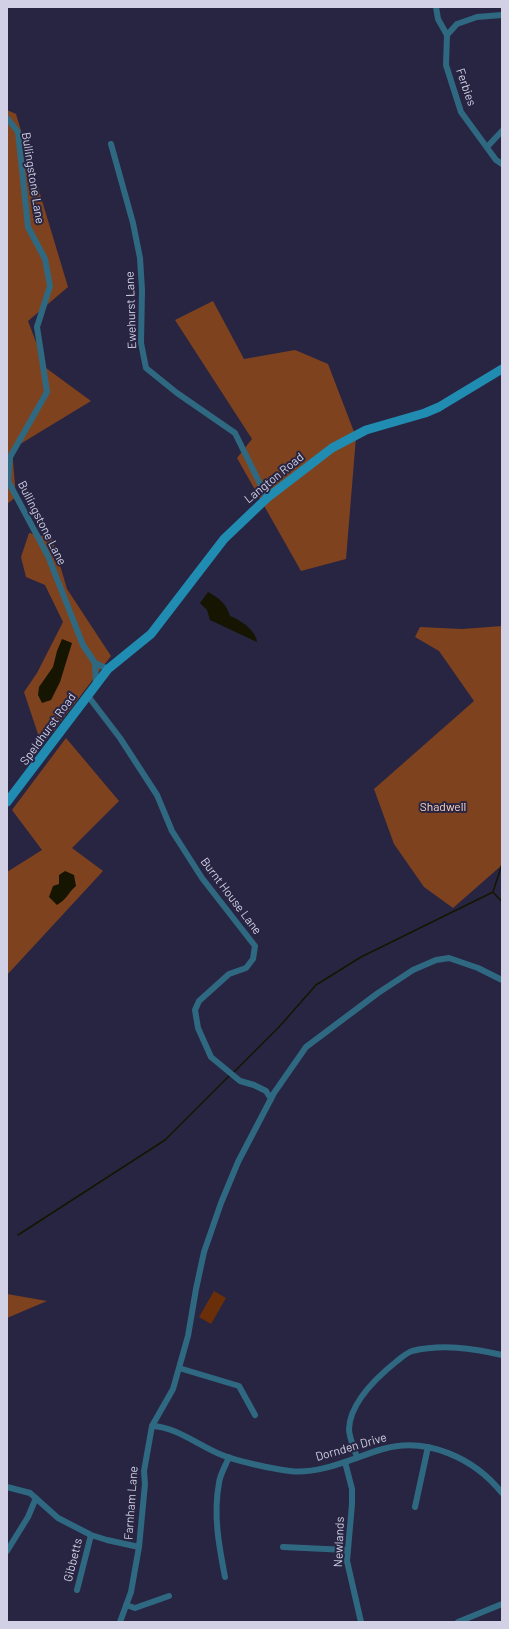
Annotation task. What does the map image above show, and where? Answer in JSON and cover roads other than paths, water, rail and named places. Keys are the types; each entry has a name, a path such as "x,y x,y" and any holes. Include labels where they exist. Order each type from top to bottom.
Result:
{"street":[{"name":"Ferbies","path":"436,7 438,19 447,35 446,65 461,112 496,160 502,164"},
{"path":"447,35 457,24 477,17 502,15"},
{"name":"Bullingstone Lane","path":"7,118 18,132 28,227 44,259 50,286 37,327 47,392 10,458 8,481 48,556 83,644 95,663 96,685"},
{"path":"487,147 502,131"},
{"name":"Ewehurst Lane","path":"111,144 133,223 140,258 141,343 146,368 177,393 235,433 267,498"},
{"name":"Langton Road","path":"108,669 151,634 224,539 267,498 332,448 366,430 432,410 502,369"},
{"path":"95,663 108,669"},
{"name":"Speldhurst Road","path":"7,802 108,669"},
{"name":"Burnt House Lane","path":"88,696 120,738 157,795 172,831 202,878 255,946 253,959 246,968 229,974 199,1001 195,1010 198,1028 211,1057 240,1081 266,1090 271,1100"},
{"name":"Farnham Lane","path":"120,1622 131,1592 139,1547 145,1484 144,1471 152,1426 173,1389 188,1336 204,1252 238,1162 271,1100 306,1047 378,993 413,970 436,960 449,958 478,968 502,980"},
{"path":"357,1458 349,1430 352,1414 365,1392 383,1371 410,1352 438,1347 478,1349 502,1355"},
{"path":"179,1368 239,1386 255,1415"},
{"name":"Dornden Drive","path":"152,1426 166,1427 192,1442 229,1457 291,1472 327,1468 385,1448 403,1445 428,1447 453,1455 474,1466 491,1479 502,1493"},
{"path":"415,1507 428,1447"},
{"path":"225,1577 216,1517 219,1481 229,1457"},
{"name":"Newlands","path":"345,1462 352,1489 348,1572 361,1622"},
{"path":"7,1487 30,1493 58,1518 91,1535 139,1547"},
{"path":"7,1551 28,1518 36,1498"},
{"name":"Gibbetts","path":"77,1590 91,1535"},
{"path":"283,1547 348,1550"},
{"path":"126,1605 135,1608 169,1596"},
{"path":"458,1622 502,1604"}],"waterway":[{"path":"493,892 502,864"},
{"path":"233,1073 279,1027 316,985 361,957 493,892 502,902"},
{"path":"18,1235 165,1140 230,1075"}],"park label":[{"name":"Shadwell","path":"443,807"}]}
